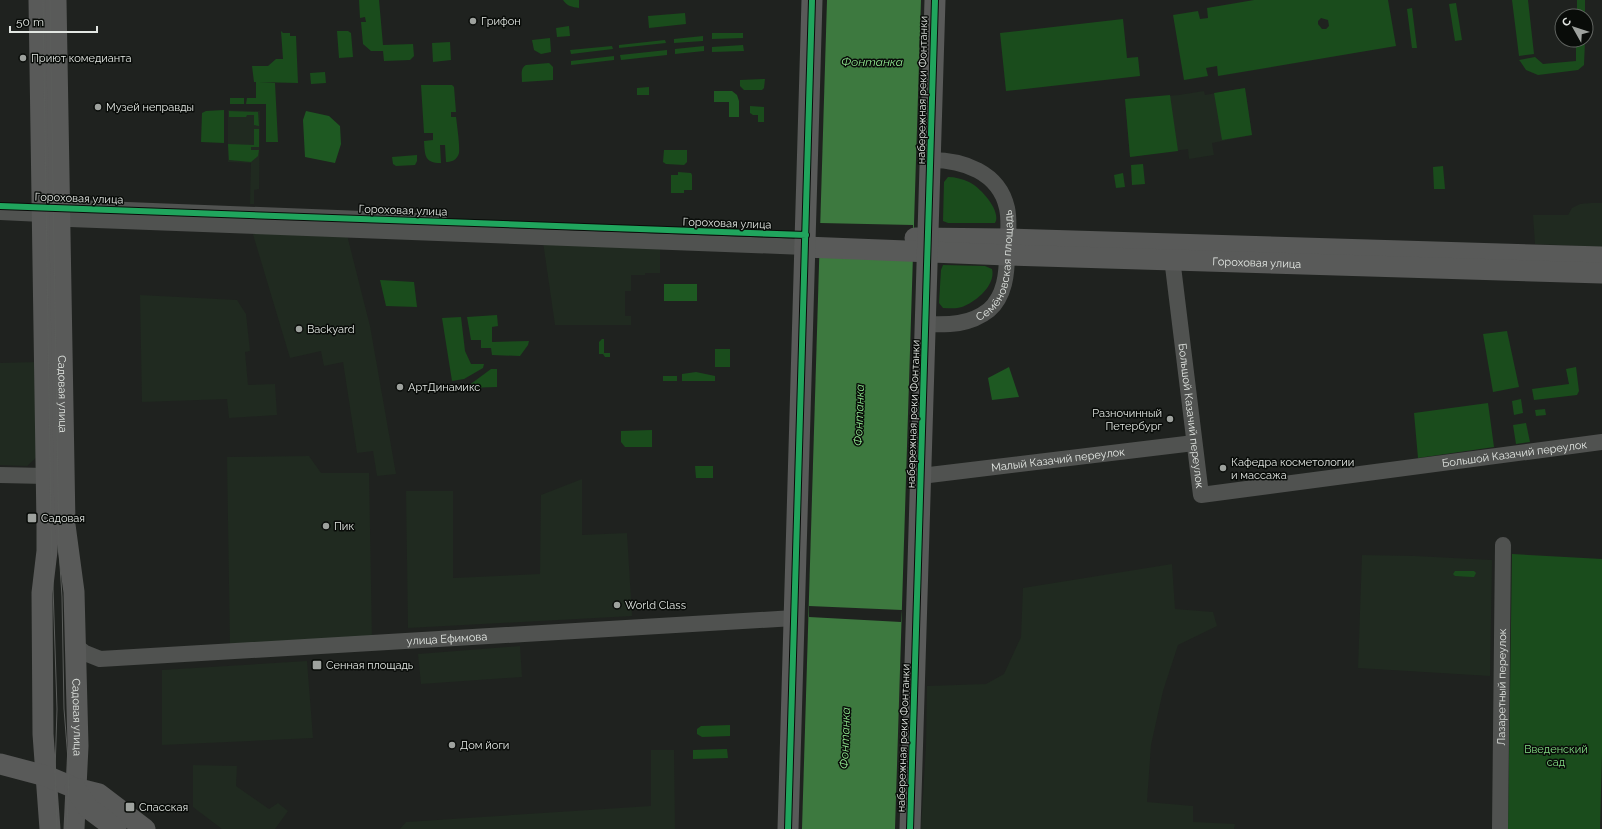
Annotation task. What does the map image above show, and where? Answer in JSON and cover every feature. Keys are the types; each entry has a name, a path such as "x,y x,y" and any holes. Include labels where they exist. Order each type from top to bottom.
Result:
{"main road":[{"name":"Садовая улица","path":"39,0 62,403 65,525 74,592 78,746 61,782 50,829"},
{"name":"Садовая улица","path":"56,0 46,476 47,551 42,593 43,734 61,782"},
{"path":"788,829 794,618 812,241 812,0"},
{"name":"набережная реки Фонтанки","path":"910,829 925,324 920,245 931,160 935,0"},
{"name":"Гороховая улица","path":"812,241 1171,252 1602,273"},
{"name":"Гороховая улица","path":"1171,252 1602,257"},
{"path":"3,765 24,760 33,752 38,742 38,718 43,705"},
{"path":"3,765 99,794 145,829"},
{"path":"61,782 88,808 112,826"},
{"path":"61,782 74,829"},
{"path":"86,829 94,823 112,826"}],"street":[{"name":"Семёновская площадь","path":"925,324 961,324 980,316 990,309 998,300 1004,285 1008,247 1007,208 1003,194 996,184 987,176 964,164 947,160 931,160"},
{"name":"Гороховая улица","path":"0,206 51,212 70,219 812,241"},
{"name":"Гороховая улица","path":"0,212 51,212"},
{"name":"Большой Казачий переулок","path":"1171,252 1201,495 1602,442"},
{"name":"Малый Казачий переулок","path":"921,476 1194,443"},
{"path":"0,475 46,476"},
{"name":"Лазаретный переулок","path":"1500,829 1503,545"},
{"name":"улица Ефимова","path":"76,646 85,653 100,659 794,618"},
{"path":"76,682 84,670 100,659"}],"shaded area":[{"path":"1245,88 1252,135 1212,143 1214,155 1189,159 1188,149 1130,157 1125,99 1179,95 1204,91 1205,95"},
{"path":"714,91 732,91 737,95 739,101 739,117 729,117 729,102 714,102"},
{"path":"228,110 260,111 259,189 254,190 254,204 250,204 251,163 228,162"},
{"path":"306,111 329,116 340,126 341,144 335,163 305,157 303,120"},
{"path":"1602,203 1602,247 1535,244 1533,215 1568,215 1572,208 1580,204"},
{"path":"252,231 347,235 370,326 396,474 377,476 373,451 357,453 343,362 324,366 321,351 290,358"},
{"path":"543,242 660,247 660,273 631,275 631,291 625,291 625,316 631,316 631,325 555,325"},
{"path":"664,284 697,284 697,301 664,301"},
{"path":"140,295 237,300 246,314 250,351 245,352 248,385 275,384 277,415 229,418 227,399 142,402"},
{"path":"37,362 38,456 27,466 0,465 0,363"},
{"path":"1009,367 1019,397 992,400 988,378"},
{"path":"309,456 321,473 369,473 372,639 230,648 227,457"},
{"path":"582,479 582,535 627,533 632,616 408,628 406,491 453,491 453,578 540,574 541,495"},
{"path":"1362,555 1492,560 1490,676 1358,668"},
{"path":"1172,564 1175,609 1213,612 1217,626 1178,645 1163,691 1151,745 1147,802 1193,806 1193,822 1235,824 1234,829 921,829 926,745 927,686 986,684 1004,674 1021,637 1023,588"},
{"path":"520,646 522,677 421,684 418,654"},
{"path":"307,661 313,738 162,745 162,670"},
{"path":"651,750 674,750 675,829 400,829 406,822 651,806"},
{"path":"193,765 237,766 236,786 269,809 278,803 288,811 275,829 222,829 193,807"}],"green space":[{"path":"359,0 379,0 383,45 413,44 414,56 410,60 384,61 383,51 371,51 363,44 361,22 366,22 365,17 360,18"},
{"path":"563,0 579,0 579,8 566,4"},
{"path":"1254,0 1388,0 1396,46 1218,76 1217,66 1206,68 1208,76 1184,80 1173,15 1198,11 1200,19 1208,18 1207,8","holes":["1321,18 1328,20 1329,26 1326,29 1322,29 1318,24 1318,21"]},
{"path":"1512,0 1528,0 1534,54 1519,56"},
{"path":"1577,0 1585,0 1585,8 1577,8"},
{"path":"1456,3 1462,40 1455,41 1449,4"},
{"path":"1412,8 1417,48 1412,48 1407,9"},
{"path":"685,13 686,24 649,28 648,16"},
{"path":"1123,19 1127,58 1138,57 1140,76 1006,91 1000,33"},
{"path":"569,26 570,36 557,37 556,28"},
{"path":"281,31 283,33 290,33 290,36 296,36 298,83 259,82 275,83 278,142 266,142 266,104 246,104 247,98 256,98 256,82 254,82 252,66 268,66 276,59 283,59"},
{"path":"337,31 348,31 351,33 353,57 339,58"},
{"path":"712,33 743,33 743,38 712,39"},
{"path":"703,36 703,41 674,43 674,39"},
{"path":"550,38 551,52 541,54 534,50 532,40"},
{"path":"665,40 666,43 619,48 619,45"},
{"path":"450,42 451,60 433,62 432,43"},
{"path":"743,45 744,51 712,52 712,47"},
{"path":"612,46 613,49 571,54 570,50"},
{"path":"704,46 704,51 675,54 675,49"},
{"path":"1576,48 1585,48 1584,65 1578,70 1538,75 1526,70 1519,60 1535,57 1543,64 1576,61"},
{"path":"667,50 667,55 621,60 620,55"},
{"path":"614,56 614,60 571,65 571,61"},
{"path":"549,63 553,67 553,80 522,82 522,70 524,66"},
{"path":"325,72 326,83 311,84 310,73"},
{"path":"765,79 764,88 762,90 744,90 740,86 740,80"},
{"path":"421,85 452,85 454,87 456,112 451,112 451,117 456,117 459,153 456,159 452,161 446,162 445,145 440,145 441,163 431,162 426,157 424,141 433,140 433,133 424,133"},
{"path":"649,87 649,95 637,95 637,88"},
{"path":"1245,88 1252,135 1222,140 1214,93"},
{"path":"1170,95 1178,151 1130,157 1125,99"},
{"path":"230,98 244,98 244,104 230,104"},
{"path":"750,106 764,107 764,122 758,122 758,115 753,115 750,113"},
{"path":"224,110 224,143 201,142 202,113 206,111"},
{"path":"229,111 258,112 259,126 254,125 254,115 247,115 246,117 229,117"},
{"path":"254,129 259,129 259,147 251,147 251,150 259,150 258,156 251,162 229,160 228,144 254,145"},
{"path":"664,150 687,150 687,162 684,165 666,164 663,162"},
{"path":"417,155 415,165 396,166 393,164 392,157"},
{"path":"1143,164 1145,184 1132,185 1131,165"},
{"path":"1443,166 1445,189 1434,189 1433,167"},
{"path":"678,172 691,173 692,190 684,190 684,193 671,193 671,175 678,175"},
{"path":"1123,173 1125,187 1116,188 1114,175"},
{"path":"948,177 964,180 979,189 993,206 996,218 995,223 948,223 943,221 944,182"},
{"path":"943,265 985,266 992,269 991,281 979,297 967,305 957,308 943,308 939,303 941,270"},
{"path":"380,280 414,282 417,307 386,306"},
{"path":"497,315 498,326 492,327 492,342 529,341 528,345 520,356 492,355 491,348 481,348 481,340 471,340 467,317"},
{"path":"461,317 465,351 471,364 484,364 483,368 464,379 452,381 442,318"},
{"path":"1507,331 1519,387 1493,392 1483,334"},
{"path":"604,339 604,353 610,353 610,357 605,357 603,354 599,354 599,342"},
{"path":"715,349 730,349 730,367 715,367"},
{"path":"1576,367 1579,391 1577,395 1534,400 1532,389 1569,384 1566,369"},
{"path":"491,369 497,369 497,387 465,388 465,387"},
{"path":"696,372 715,376 715,381 682,381 682,374"},
{"path":"663,376 677,376 677,381 663,381"},
{"path":"1521,399 1523,413 1514,415 1512,401"},
{"path":"1488,403 1494,447 1418,458 1414,413"},
{"path":"1545,409 1546,415 1536,416 1535,410"},
{"path":"1526,423 1530,442 1516,444 1513,425"},
{"path":"652,430 652,447 625,447 621,442 621,431"},
{"path":"695,466 713,466 713,478 696,478"},
{"name":"Введенский сад","path":"1512,554 1602,559 1602,753 1600,829 1508,829"},
{"path":"1455,571 1474,571 1476,573 1474,577 1455,576 1453,574"},
{"path":"730,725 730,736 702,737 697,734 697,729 701,726"},
{"path":"727,749 728,758 693,759 693,750"}],"water":[{"name":"Фонтанка","path":"827,0 921,0 895,829 802,829"}],"pier":[{"path":"820,223 913,225 912,260 818,256"},
{"path":"809,606 902,610 901,622 809,617"}],"tram line":[{"path":"43,0 51,526 57,709 55,772 57,829"},
{"path":"50,0 59,549 62,597 64,709 69,772 67,829"}],"cycle path":[{"path":"788,829 812,0"},
{"path":"910,829 935,0"},
{"path":"0,206 806,235"}],"place":[{"name":"Грифон","path":"473,21"},
{"name":"Приют комедианта","path":"23,58"},
{"name":"Музей неправды","path":"98,107"},
{"name":"Backyard","path":"299,329"},
{"name":"АртДинамикс","path":"400,387"},
{"name":"Разночинный Петербург","path":"1170,419"},
{"name":"Кафедра косметологии и массажа","path":"1223,468"},
{"name":"Садовая","path":"32,518"},
{"name":"Пик","path":"326,526"},
{"name":"World Class","path":"617,605"},
{"name":"Сенная площадь","path":"317,665"},
{"name":"Дом йоги","path":"452,745"},
{"name":"Спасская","path":"130,807"}]}
